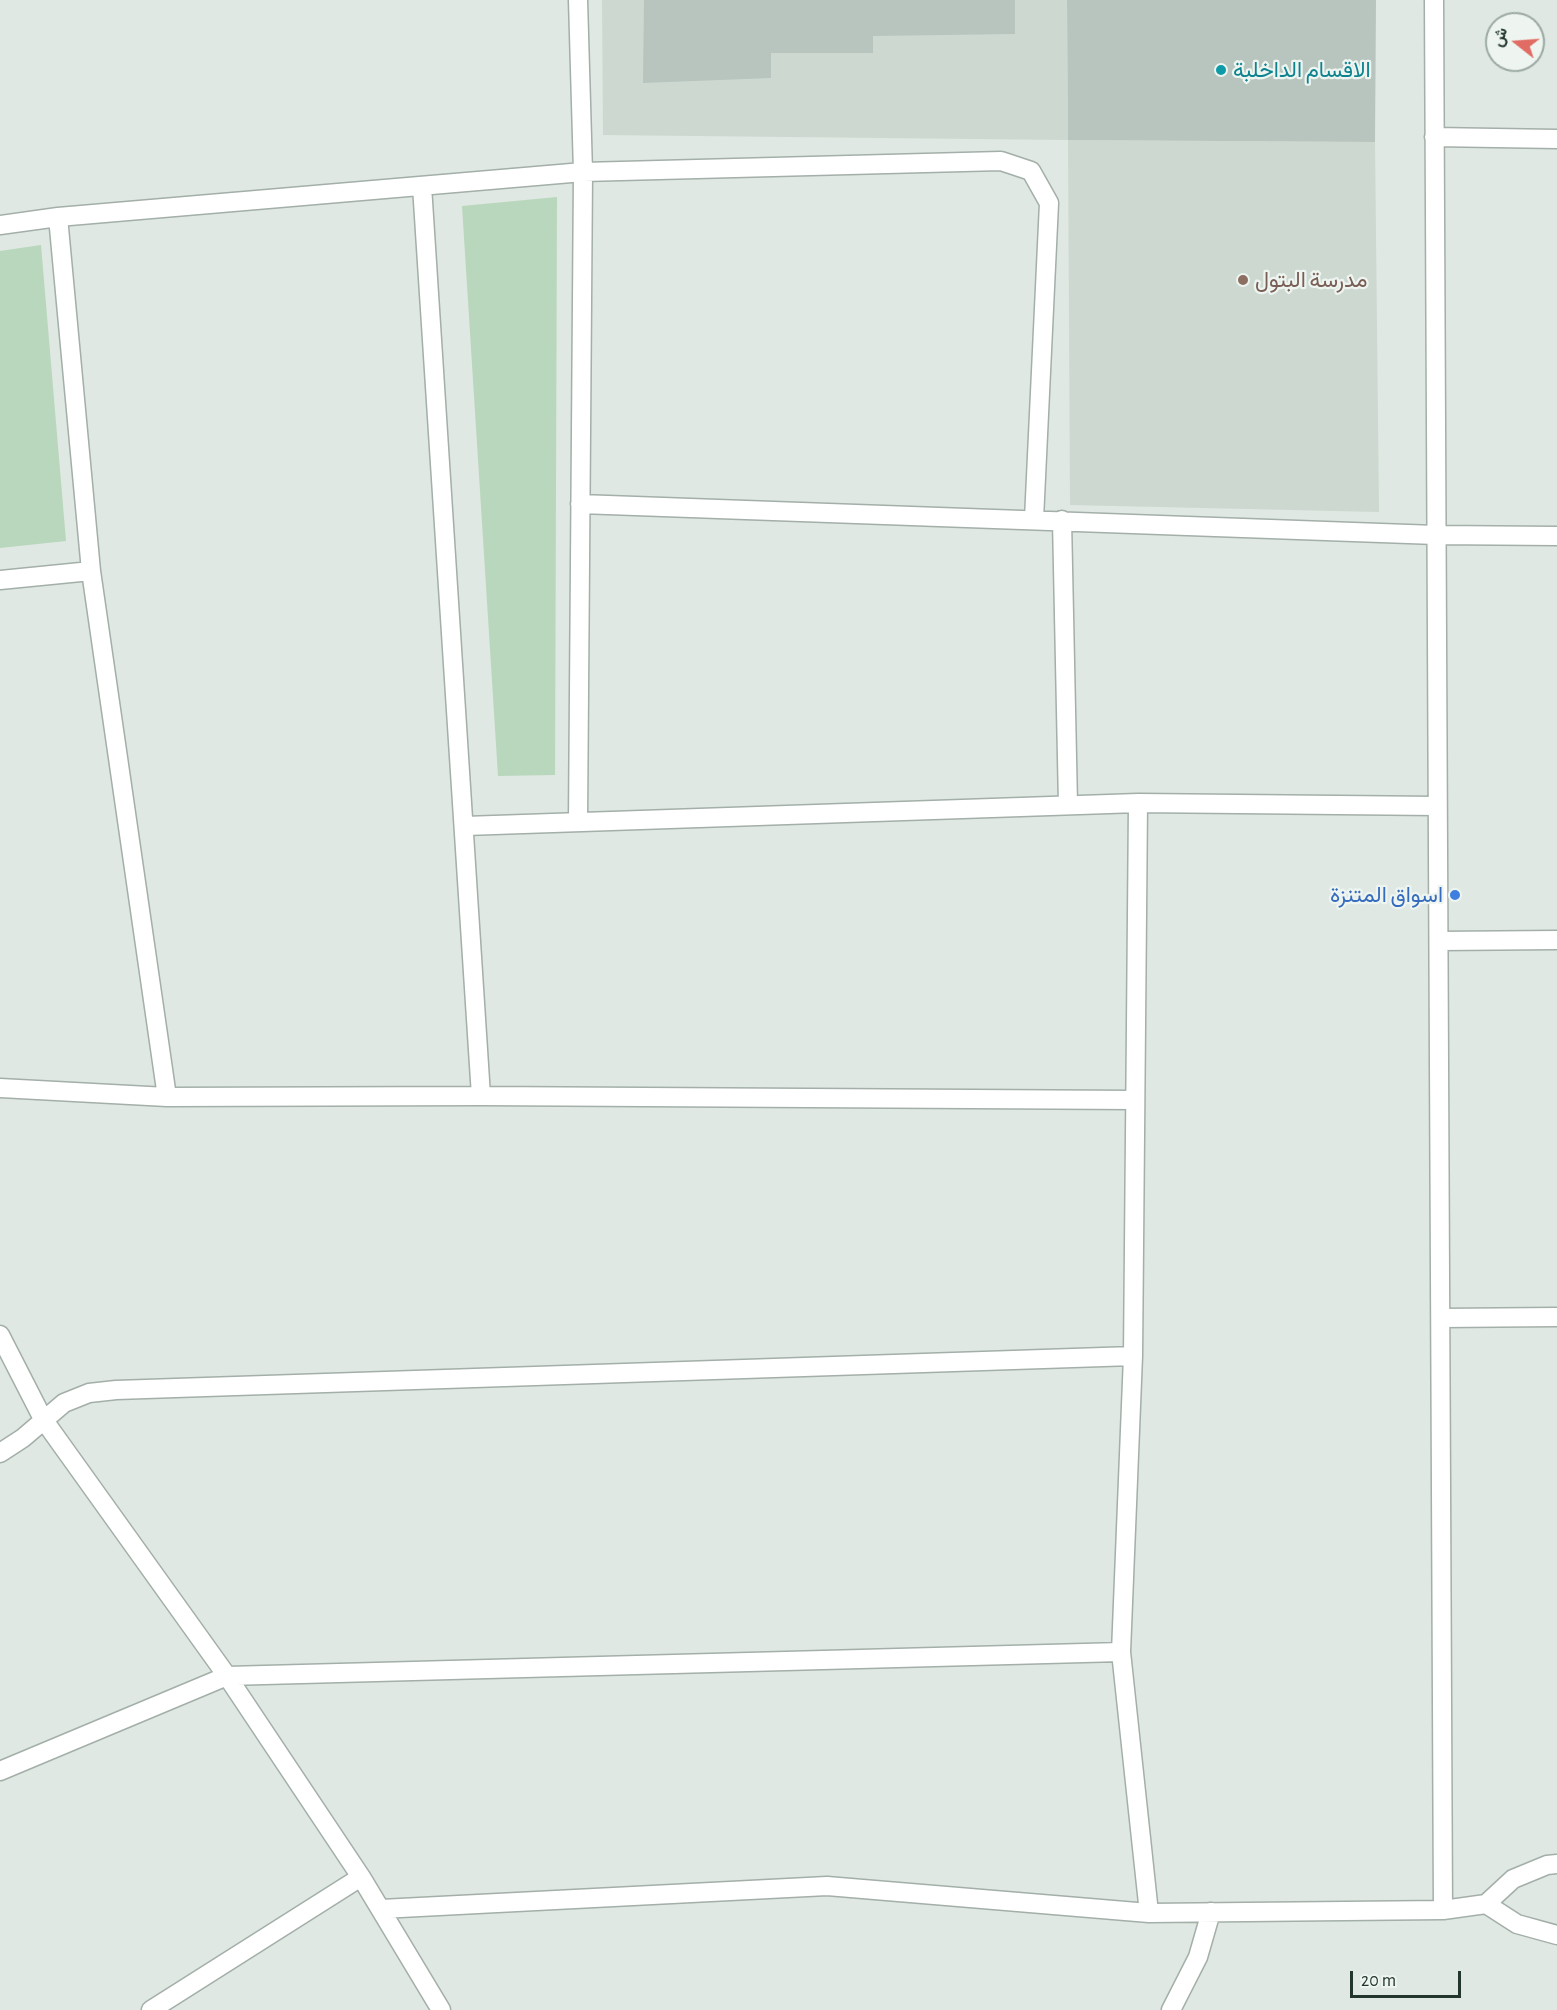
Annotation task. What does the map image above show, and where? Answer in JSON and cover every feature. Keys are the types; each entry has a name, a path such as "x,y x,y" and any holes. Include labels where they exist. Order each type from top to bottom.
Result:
{"street":[{"path":"578,0 583,172 578,822"},
{"path":"1434,0 1443,1910"},
{"path":"1434,137 1557,139"},
{"path":"0,225 58,217 583,172 1001,160 1031,171 1049,203 1034,519"},
{"path":"422,186 481,1096"},
{"path":"58,217 91,571 167,1097"},
{"path":"580,504 1436,535 1557,536"},
{"path":"1062,520 1068,805"},
{"path":"0,580 91,571"},
{"path":"465,826 1138,803 1437,806"},
{"path":"1138,803 1134,1100 1134,1356 1120,1652 1149,1913"},
{"path":"1439,941 1557,940"},
{"path":"0,1088 167,1097 481,1096 1134,1100"},
{"path":"1441,1318 1557,1317"},
{"path":"0,1335 43,1419 227,1676 361,1877 441,2010"},
{"path":"0,1453 23,1438 43,1419 64,1404 89,1393 116,1390 1134,1356"},
{"path":"0,1771 227,1676 1120,1652"},
{"path":"381,1910 826,1886 1149,1913 1443,1910 1486,1904 1513,1879 1538,1868 1557,1864"},
{"path":"151,2010 361,1877"},
{"path":"1486,1904 1517,1924 1557,1935"},
{"path":"1171,2010 1198,1957 1211,1912"}],"shaded area":[{"path":"602,0 1067,0 1068,140 603,135"},
{"path":"1068,140 1375,142 1379,512 1070,505"}],"green space":[{"path":"557,197 555,775 498,776 462,206"},
{"path":"41,245 66,541 0,548 0,251"}],"building":[{"path":"644,0 1015,0 1015,34 873,36 873,53 771,53 771,78 643,83"},
{"name":"الاقسام الداخلبة","path":"1067,0 1376,0 1375,142 1068,140"}],"place":[{"name":"الاقسام الداخلبة","path":"1221,70"},
{"name":"مدرسة البتول","path":"1243,280"},
{"name":"اسواق المتنزة","path":"1455,895"}]}
